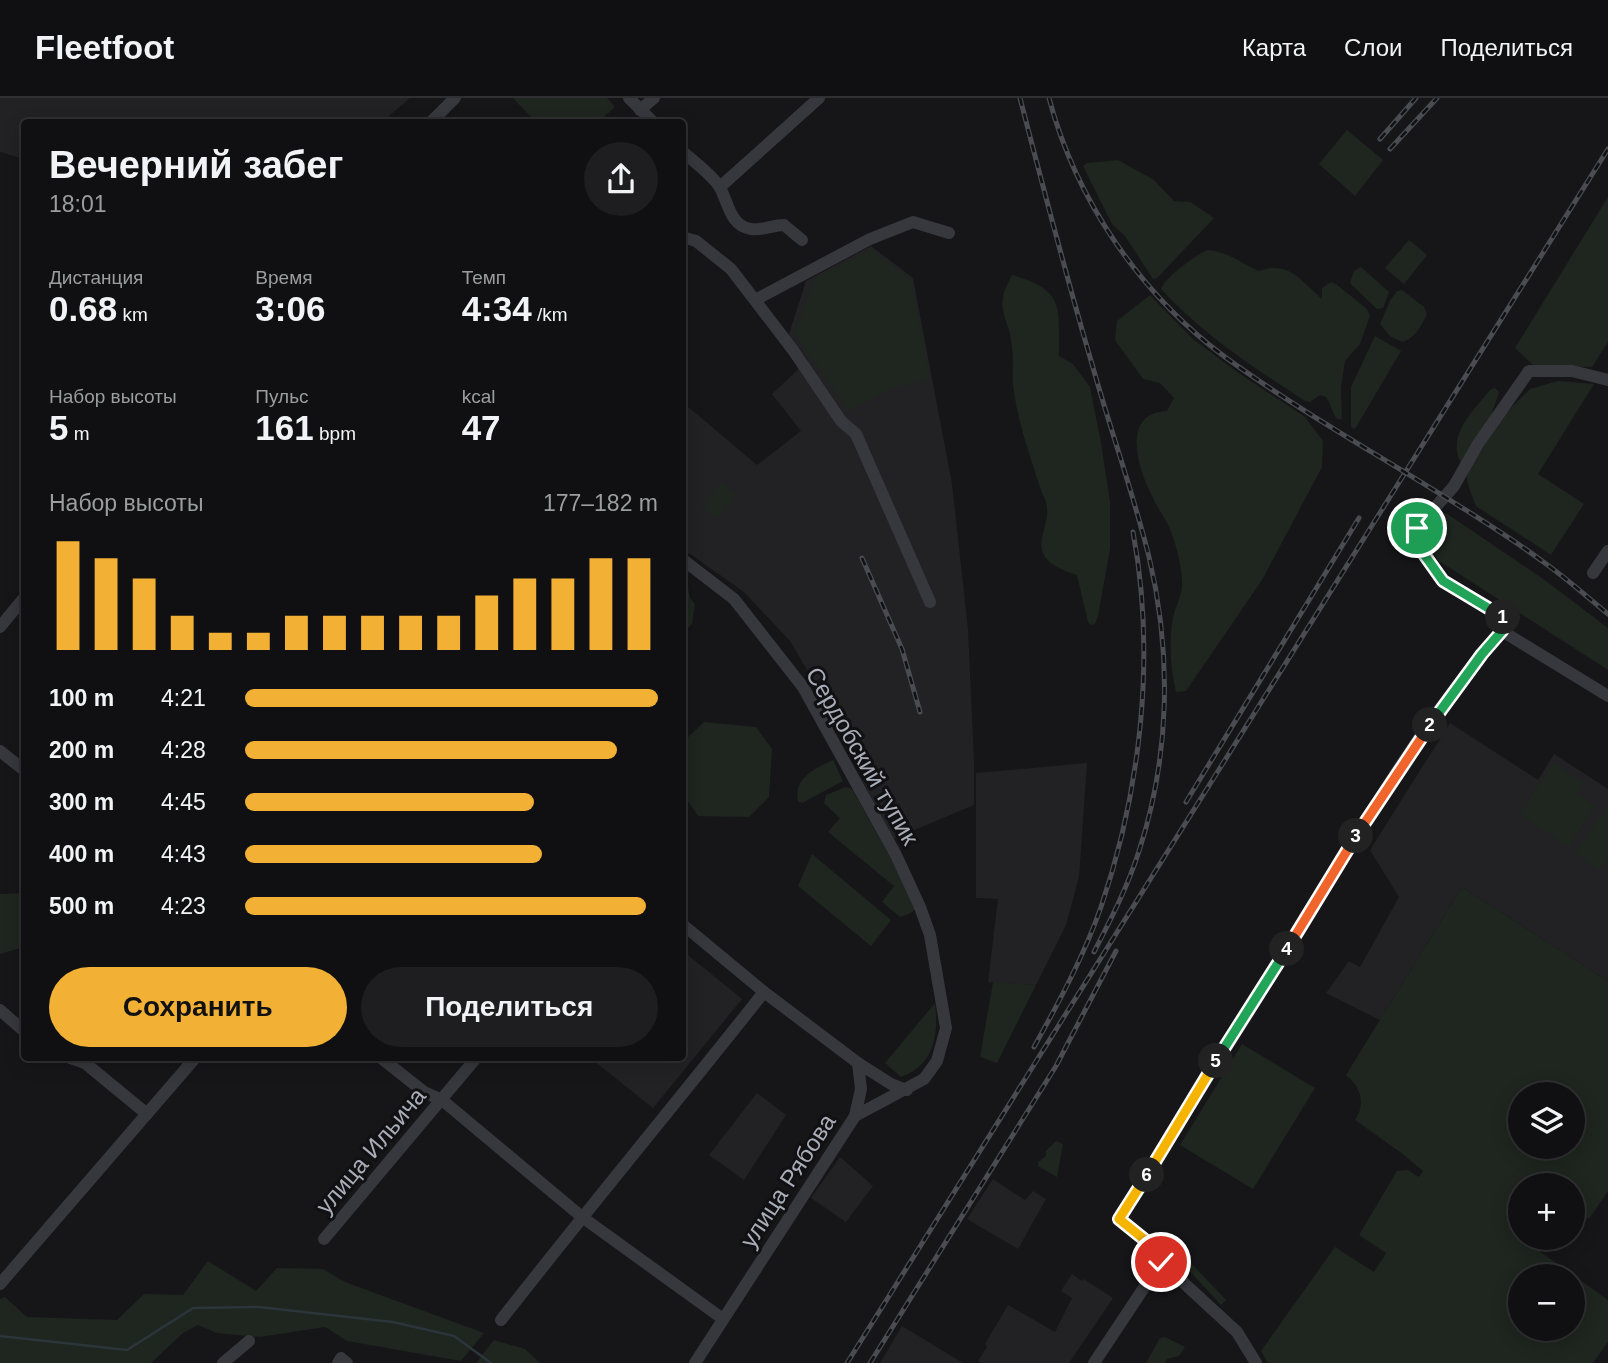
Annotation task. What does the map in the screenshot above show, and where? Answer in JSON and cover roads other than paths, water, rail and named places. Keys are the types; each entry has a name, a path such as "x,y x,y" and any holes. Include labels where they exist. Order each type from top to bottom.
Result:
{"street":[{"path":"434,119 455,98"},
{"path":"629,98 650,119"},
{"path":"640,110 654,98"},
{"path":"720,187 819,98"},
{"path":"686,155 720,187 727,208 745,228 753,230 784,225 802,240"},
{"path":"755,300 870,239 913,222 949,233"},
{"path":"686,238 696,241 731,269 793,350 841,421 856,435 930,602"},
{"path":"1256,1363 1237,1332 1161,1262 1150,1244 1119,1219 1370,813 1442,708 1502,631 1503,615 1443,581 1416,543 1417,528 1454,486 1478,444 1529,371 1572,371 1608,380"},
{"path":"1593,573 1608,551"},
{"name":"Сердобский тупик","path":"686,562 734,599 803,687 896,855 920,907 930,935 944,1010"},
{"path":"0,627 21,602"},
{"path":"1502,631 1608,696"},
{"path":"0,751 21,768"},
{"path":"686,926 764,992 858,1063 891,1084 907,1090"},
{"path":"501,1320 764,992"},
{"path":"0,1010 21,1028"},
{"name":"улица Рябова","path":"695,1363 855,1116 925,1079 937,1061 943,1044 946,1028 944,1010"},
{"path":"79,1061 147,1114"},
{"path":"0,1284 193,1061"},
{"path":"385,1061 424,1092 442,1100 582,1217 723,1319"},
{"name":"улица Ильича","path":"324,1239 474,1061"},
{"path":"855,1116 861,1089 858,1063"},
{"path":"1094,1363 1161,1262"},
{"path":"225,1362 249,1341"}],"waterway":[{"path":"0,1336 127,1350 193,1308 259,1307 393,1322 454,1336 491,1363"}],"railway":[{"path":"1020,98 1073,298 1143,533 1162,630 1164,705 1157,779 1130,877 1094,952"},
{"path":"1049,98 1076,173 1115,242 1165,304 1194,332 1281,395 1520,546 1608,614"},
{"path":"1380,139 1416,98"},
{"path":"1390,149 1437,98"},
{"path":"847,1363 1608,149"},
{"path":"1186,802 1359,518"},
{"path":"1034,1047 1087,943 1115,862 1126,816 1135,769 1144,674 1140,579 1133,532"},
{"path":"862,558 902,649 920,712"},
{"path":"870,1363 1056,1066 1116,951"}]}
